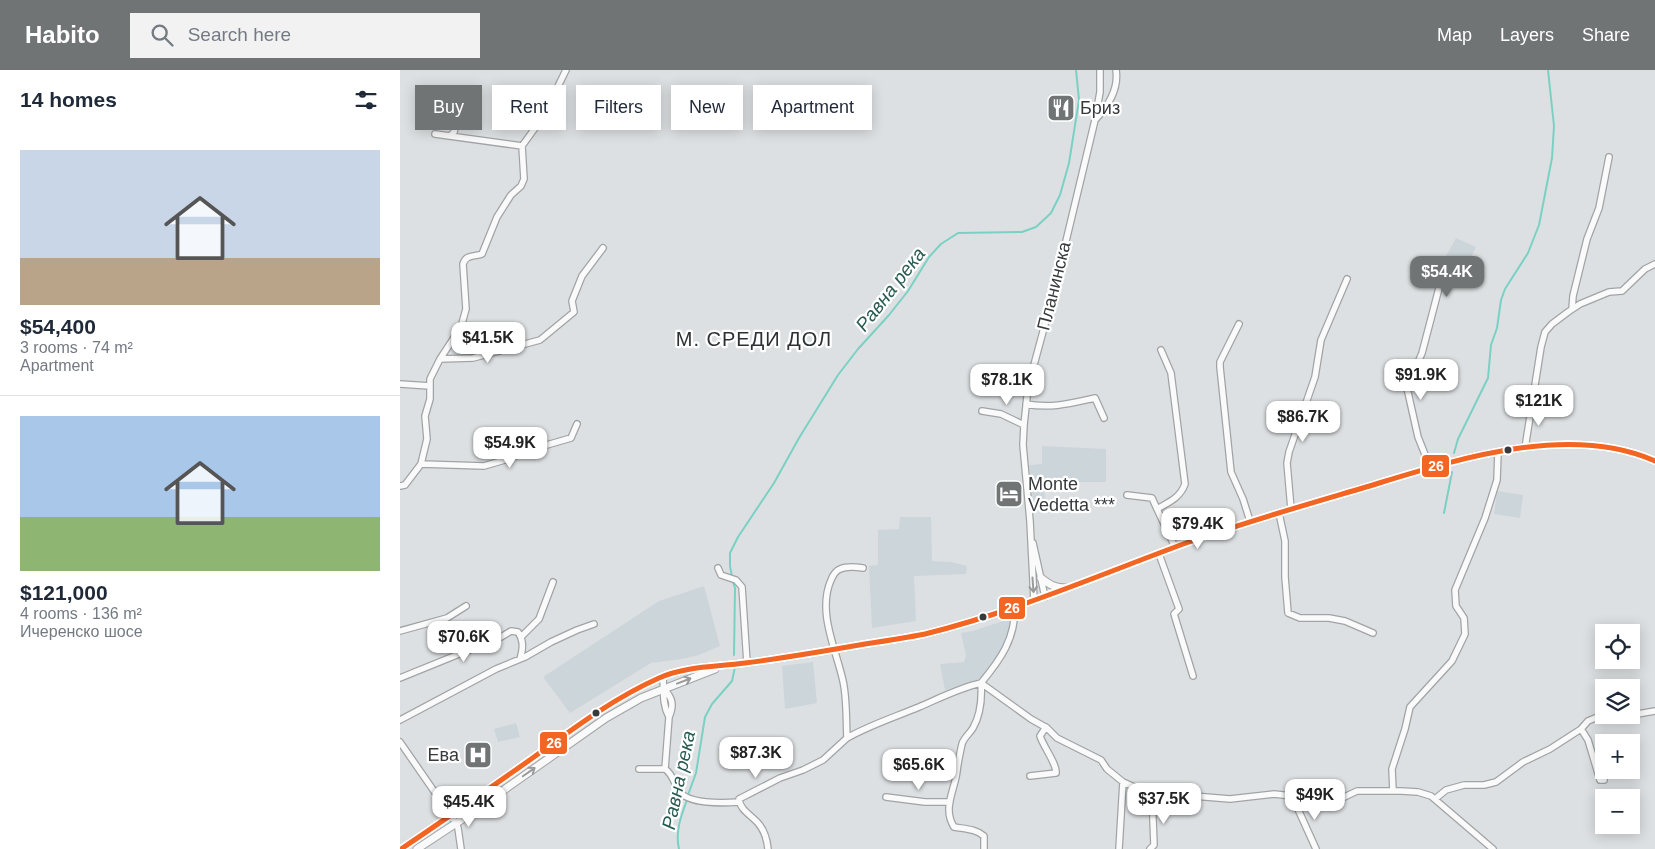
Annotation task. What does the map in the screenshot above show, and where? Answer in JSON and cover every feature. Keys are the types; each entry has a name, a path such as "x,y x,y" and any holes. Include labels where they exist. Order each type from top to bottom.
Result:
{"street":[{"path":"400,486 405,485 421,464 426,439 426,416 430,398 430,379 440,359 458,332 466,309 463,264 468,256 482,254 497,217 511,195 521,186 524,179 522,146 543,117 566,70"},
{"name":"Планинска","path":"1031,534 1023,445 1028,387 1055,286 1094,120 1100,92 1100,70"},
{"path":"1094,120 1104,110 1115,91 1118,80 1116,70"},
{"path":"451,135 454,130"},
{"path":"435,134 522,146"},
{"path":"1572,310 1573,296 1587,239 1599,208 1609,157"},
{"path":"440,359 473,358 540,340 574,312 572,301 582,276 602,248"},
{"path":"1430,467 1418,437 1407,388 1422,353 1439,288 1431,261"},
{"path":"1525,448 1545,332 1552,324 1580,304 1609,292 1622,291 1645,269 1655,264"},
{"path":"1291,509 1287,463 1289,452 1315,377 1321,340 1347,279"},
{"path":"1239,324 1220,362 1220,367 1231,472 1250,521"},
{"path":"1157,509 1175,499 1182,492 1185,484 1171,373 1161,350"},
{"path":"400,384 430,386"},
{"path":"1026,404 1041,407 1063,405 1095,398 1104,418"},
{"path":"982,411 1001,414 1024,425"},
{"path":"421,464 484,466 571,438 577,424"},
{"path":"401,849 451,816 600,710 663,676 687,669 747,663 924,634 1034,601 1175,547 1250,521 1430,467 1498,452 1550,445 1600,446 1644,456 1655,461"},
{"path":"1393,791 1392,769 1410,707 1452,661 1464,634 1464,618 1456,606 1455,590 1485,518 1497,480 1498,452"},
{"path":"1127,495 1152,498 1175,547"},
{"path":"1280,513 1285,541 1288,613 1300,618 1329,618 1345,621 1374,633"},
{"path":"1031,534 1045,597"},
{"path":"1031,534 1034,601"},
{"path":"1159,554 1179,609 1174,614 1193,676"},
{"path":"718,568 721,575 736,580 742,587 747,663"},
{"path":"847,738 843,681 830,631 826,596 834,573 840,568 863,568"},
{"path":"1041,578 1054,586 1069,588"},
{"path":"521,637 539,619 553,582"},
{"path":"400,630 447,618 466,606"},
{"path":"768,849 767,838 759,824 742,808 739,798 823,760 847,738 862,730 926,704 950,692 981,683 1002,656 1015,621 1015,607"},
{"path":"400,720 496,669 577,630 594,624"},
{"path":"400,678 501,637 511,631 518,632 521,637 523,649 520,659"},
{"path":"417,849 606,718 642,698 724,666"},
{"path":"663,676 663,698 665,710 669,717 665,769"},
{"path":"981,683 1031,719 1046,727 1057,738 1101,760 1107,769 1123,782 1145,792 1230,799 1274,794 1336,801 1357,791 1418,792 1432,796 1493,849"},
{"path":"981,683 982,697 979,713 974,725 962,742 950,802 949,819 954,827 980,832 984,836 984,849"},
{"path":"1435,799 1446,790 1464,785 1484,785 1496,782 1523,762 1550,749 1581,729 1588,721 1600,716 1626,716 1655,711"},
{"path":"1030,776 1056,773 1057,768 1043,745 1040,736 1046,727"},
{"path":"1581,729 1588,740 1600,780 1604,780"},
{"path":"400,742 456,823 461,849"},
{"path":"639,770 665,769 669,772 679,791 691,799 739,802"},
{"path":"1119,849 1123,782"},
{"path":"1150,849 1154,845 1152,793"},
{"path":"1292,796 1316,849"},
{"path":"886,797 925,802 950,802"}],"shaded area":[{"path":"1456,238 1476,247 1466,268 1445,258"},
{"path":"1042,446 1106,449 1106,482 1080,482 1079,485 1044,489 1045,500 1033,501 1029,465 1042,464"},
{"path":"1497,491 1523,495 1520,518 1494,514"},
{"path":"900,517 931,517 932,561 951,562 967,566 966,574 914,576 916,621 872,628 869,566 878,565 878,530 899,529"},
{"path":"704,586 720,646 699,655 651,663 570,713 543,677 659,601"},
{"path":"1012,618 1006,644 995,662 980,679 945,690 940,664 964,662 966,656 961,633"},
{"path":"813,662 817,703 785,709 782,666"},
{"path":"516,723 520,737 498,742 494,729"},
{"name":"Ева","path":"484,743 491,755 473,767 465,755"}],"waterway":[{"name":"Равна река","path":"732,577 730,553 738,537 774,483 838,375 908,291 929,257 941,244 958,233 1022,232 1036,227 1051,213 1060,195 1069,163 1079,100 1076,70"},
{"path":"1454,453 1458,439 1488,378 1491,345 1497,328 1501,300 1505,289 1528,253 1539,225 1552,158 1554,126 1548,70"},
{"path":"1444,513 1452,472"},
{"name":"Равна река","path":"733,582 735,588 734,655"},
{"name":"Равна река","path":"688,795 696,773 705,717 712,704 732,681 735,667"},
{"name":"Равна река","path":"679,849 678,830 687,800"}],"transit line":[{"name":"26","path":"401,849 595,714 642,686 669,674 690,669 775,659 925,634 1024,604 1230,528 1435,466 1472,457 1548,445 1585,445 1621,450 1655,461"}],"place":[{"name":"Бриз","path":"1061,108"},
{"name":"Monte Vedetta ***","path":"1009,494"},
{"name":"Ева","path":"478,755"}],"district":[{"name":"М. СРЕДИ ДОЛ","path":"754,339"}]}
